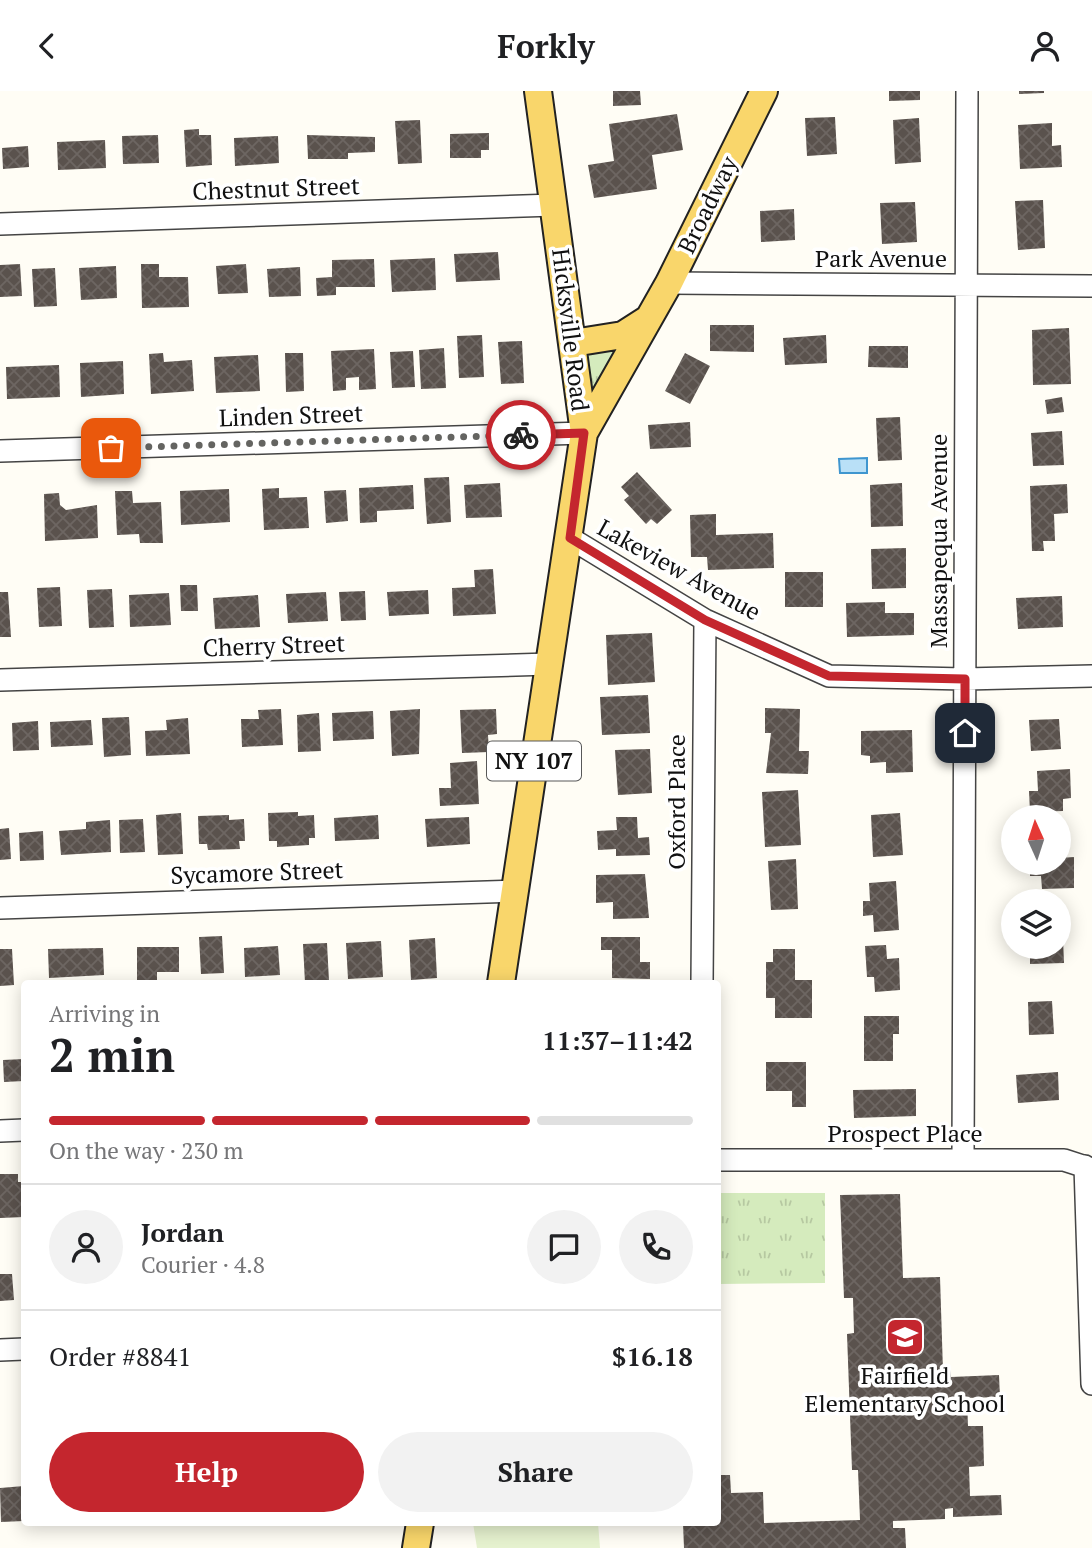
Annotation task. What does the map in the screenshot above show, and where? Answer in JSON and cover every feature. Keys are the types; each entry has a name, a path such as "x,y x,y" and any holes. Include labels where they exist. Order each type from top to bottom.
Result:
{"main road":[{"name":"Hicksville Road","path":"501,980 584,433 538,91"},
{"name":"Broadway","path":"584,433 669,283 764,91"},
{"name":"Broadway","path":"573,343 623,335 649,318"},
{"path":"416,1548 420,1526"}],"street":[{"name":"Massapequa Avenue","path":"963,1160 967,91"},
{"name":"Chestnut Street","path":"0,224 554,205"},
{"name":"Park Avenue","path":"669,283 1092,286"},
{"name":"Linden Street","path":"0,451 584,433"},
{"name":"Lakeview Avenue","path":"570,538 705,620 829,676 965,679 1092,675"},
{"name":"Oxford Place","path":"702,980 705,620"},
{"name":"Cherry Street","path":"0,680 549,664"},
{"name":"Sycamore Street","path":"0,908 515,891"},
{"path":"0,1131 21,1130"},
{"name":"Prospect Place","path":"721,1160 1063,1160 1089,1168"},
{"path":"1089,1168 1092,1384"},
{"path":"0,1350 21,1349"}],"green space":[{"path":"637,333 586,425 578,347"},
{"path":"721,1193 825,1193 825,1283 721,1284"},
{"path":"473,1526 598,1526 600,1548 477,1548"}],"water":[{"path":"867,458 867,473 840,473 839,459"}],"building":[{"path":"613,91 640,91 641,105 613,106"},
{"path":"889,91 920,91 920,100 889,101"},
{"path":"1019,91 1044,91 1044,93 1019,94"},
{"path":"677,114 683,150 652,155 657,189 594,198 588,165 614,161 609,124"},
{"path":"835,117 837,154 807,156 805,118"},
{"path":"919,118 921,162 895,164 893,120"},
{"path":"420,120 422,163 398,164 395,121"},
{"path":"1052,123 1052,146 1061,145 1062,167 1020,169 1018,125"},
{"path":"199,129 199,135 211,135 212,165 186,167 184,130"},
{"path":"489,133 489,150 481,150 481,158 450,158 450,134"},
{"path":"158,135 159,163 123,164 122,136"},
{"path":"307,135 375,137 375,152 348,153 348,159 308,159"},
{"path":"278,136 279,163 235,166 234,138"},
{"path":"105,140 106,168 58,170 57,142"},
{"path":"28,146 29,167 3,169 2,148"},
{"path":"1043,200 1045,248 1018,250 1015,201"},
{"path":"915,202 917,242 882,244 880,203"},
{"path":"794,209 795,240 761,242 760,211"},
{"path":"498,252 500,280 456,282 454,254"},
{"path":"435,258 436,290 392,292 390,260"},
{"path":"374,259 375,287 336,287 336,295 317,296 316,278 332,277 332,260"},
{"path":"20,264 22,296 0,297 0,265"},
{"path":"141,264 159,264 159,277 188,277 189,307 142,308"},
{"path":"246,264 248,293 218,294 216,266"},
{"path":"116,266 117,298 81,300 79,268"},
{"path":"300,267 301,296 269,297 267,269"},
{"path":"55,268 57,306 34,307 32,269"},
{"path":"710,325 754,325 754,352 710,351"},
{"path":"1069,328 1071,384 1033,385 1032,330"},
{"path":"482,335 484,377 459,378 457,336"},
{"path":"826,335 827,363 785,365 783,338"},
{"path":"522,341 524,383 501,384 498,342"},
{"path":"869,346 908,346 908,368 868,367"},
{"path":"444,348 446,388 421,389 419,350"},
{"path":"374,349 376,389 359,390 359,377 346,378 346,390 333,391 331,351"},
{"path":"413,351 415,387 392,388 390,352"},
{"path":"163,353 164,362 192,360 194,391 151,394 149,354"},
{"path":"285,353 303,353 304,391 286,392"},
{"path":"685,353 710,366 690,404 665,391"},
{"path":"258,355 260,391 216,393 214,357"},
{"path":"123,361 124,394 81,397 80,363"},
{"path":"59,365 60,397 7,399 6,367"},
{"path":"1062,397 1064,412 1047,414 1045,400"},
{"path":"900,417 902,460 878,461 876,418"},
{"path":"690,422 691,447 650,449 648,425"},
{"path":"1062,431 1064,465 1033,466 1031,433"},
{"path":"637,472 672,510 657,524 651,519 646,524 624,500 629,496 621,487"},
{"path":"449,477 451,522 427,524 424,478"},
{"path":"500,483 502,517 466,518 464,485"},
{"path":"902,483 903,526 871,527 870,485"},
{"path":"1067,484 1068,513 1054,514 1055,541 1043,541 1044,551 1032,551 1030,486"},
{"path":"413,485 414,509 377,511 377,522 360,523 359,488"},
{"path":"279,488 279,498 307,497 309,528 264,530 262,489"},
{"path":"229,489 230,522 181,525 180,491"},
{"path":"346,490 348,521 326,523 324,491"},
{"path":"115,491 132,491 133,503 161,502 163,543 140,543 139,534 117,535"},
{"path":"59,493 60,505 66,510 97,505 98,538 45,541 44,494"},
{"path":"716,514 716,535 773,533 774,568 708,570 707,557 691,557 690,515"},
{"path":"906,548 906,588 872,589 871,549"},
{"path":"493,569 496,614 453,616 452,588 475,587 474,570"},
{"path":"785,572 823,572 823,607 785,607"},
{"path":"180,585 197,585 198,611 181,611"},
{"path":"60,587 62,626 39,627 37,588"},
{"path":"112,589 114,627 89,628 87,590"},
{"path":"428,590 429,614 389,616 387,592"},
{"path":"365,591 366,620 341,621 339,592"},
{"path":"0,592 8,592 11,637 0,637"},
{"path":"326,592 328,621 288,623 286,594"},
{"path":"169,593 171,625 130,627 129,595"},
{"path":"258,595 260,627 215,629 213,598"},
{"path":"1062,596 1063,627 1018,629 1016,598"},
{"path":"885,602 885,613 914,613 914,635 847,637 846,603"},
{"path":"652,633 655,682 608,685 606,635"},
{"path":"648,695 650,733 602,735 600,697"},
{"path":"765,708 800,709 799,751 809,751 808,774 766,773 771,733 765,733"},
{"path":"281,709 283,745 242,747 241,719 259,719 258,710"},
{"path":"420,709 419,754 392,756 390,711"},
{"path":"496,709 497,734 488,735 489,752 462,753 460,710"},
{"path":"373,711 374,739 333,741 332,713"},
{"path":"319,713 321,751 298,752 297,715"},
{"path":"129,717 131,755 104,757 102,718"},
{"path":"188,718 190,754 146,756 145,731 167,730 166,720"},
{"path":"1059,719 1061,749 1031,751 1029,720"},
{"path":"91,720 93,745 51,747 50,722"},
{"path":"38,721 39,750 13,751 12,723"},
{"path":"912,730 913,772 886,773 886,762 870,763 870,756 861,755 861,731"},
{"path":"650,749 652,793 618,795 615,750"},
{"path":"477,761 479,804 440,806 439,788 451,788 450,763"},
{"path":"1070,769 1071,798 1063,799 1063,805 1030,805 1029,791 1038,791 1037,771"},
{"path":"798,790 801,845 765,847 762,792"},
{"path":"298,812 298,816 314,815 315,838 309,838 309,845 277,847 277,841 269,841 268,813"},
{"path":"181,813 183,854 158,855 156,815"},
{"path":"900,813 903,855 873,857 871,815"},
{"path":"229,815 229,820 244,819 245,841 239,841 240,849 208,850 207,844 199,844 198,816"},
{"path":"378,815 379,839 335,841 334,818"},
{"path":"469,817 470,844 427,847 425,819"},
{"path":"616,817 637,817 638,838 649,837 650,855 616,856 616,849 598,850 597,831 617,830"},
{"path":"143,819 145,852 120,853 119,820"},
{"path":"110,820 111,852 61,855 59,831 86,829 86,822"},
{"path":"9,828 11,859 0,860 0,829"},
{"path":"43,831 44,860 20,861 19,833"},
{"path":"1071,857 1074,857 1074,888 1042,889 1041,876 1030,876 1071,875"},
{"path":"796,859 798,909 771,910 768,861"},
{"path":"645,874 649,918 613,919 613,902 596,903 596,875"},
{"path":"896,881 899,930 874,932 873,915 863,916 863,901 870,901 869,883"},
{"path":"222,936 224,973 201,974 199,937"},
{"path":"601,937 640,937 640,962 650,962 650,979 612,978 612,950 601,950"},
{"path":"435,938 437,978 411,980 409,940"},
{"path":"381,941 383,977 348,979 346,943"},
{"path":"327,943 329,980 305,980 303,944"},
{"path":"886,945 887,959 899,958 900,990 875,992 874,977 867,977 865,946"},
{"path":"278,946 280,975 245,977 244,948"},
{"path":"137,947 179,947 179,972 157,972 157,980 137,980"},
{"path":"103,948 104,975 49,978 48,949"},
{"path":"0,949 12,949 14,985 0,986"},
{"path":"773,949 795,949 795,980 812,980 812,1018 775,1018 775,998 766,998 766,962 773,962"},
{"path":"1030,959 1064,959 1064,963 1030,964"},
{"path":"1052,1001 1054,1034 1029,1035 1028,1002"},
{"path":"864,1016 899,1016 899,1034 893,1034 893,1061 864,1061"},
{"path":"21,1059 21,1081 4,1082 3,1060"},
{"path":"766,1062 806,1062 806,1107 792,1107 792,1091 766,1091"},
{"path":"1058,1072 1059,1100 1018,1103 1016,1075"},
{"path":"916,1089 916,1116 854,1118 853,1090"},
{"path":"0,1174 18,1174 18,1182 21,1182 21,1217 0,1218"},
{"path":"900,1194 903,1278 940,1277 943,1371 950,1370 951,1377 999,1375 1000,1397 967,1398 968,1426 983,1426 984,1466 969,1467 970,1496 1001,1495 1002,1515 953,1517 953,1508 945,1509 945,1519 893,1521 893,1528 905,1528 906,1548 684,1548 683,1526 721,1526 721,1475 730,1475 731,1493 763,1492 764,1523 860,1520 858,1470 852,1470 847,1334 854,1333 853,1298 844,1298 840,1195"},
{"path":"0,1274 12,1274 14,1300 0,1301"},
{"path":"21,1486 21,1521 1,1522 0,1488"}],"way so far":[{"path":"111,448 521,435"}],"place":[{"name":"Fairfield Elementary School","path":"905,1337"}],"route":[{"path":"521,435 584,433 570,538 705,620 829,676 965,679 965,733"}]}
